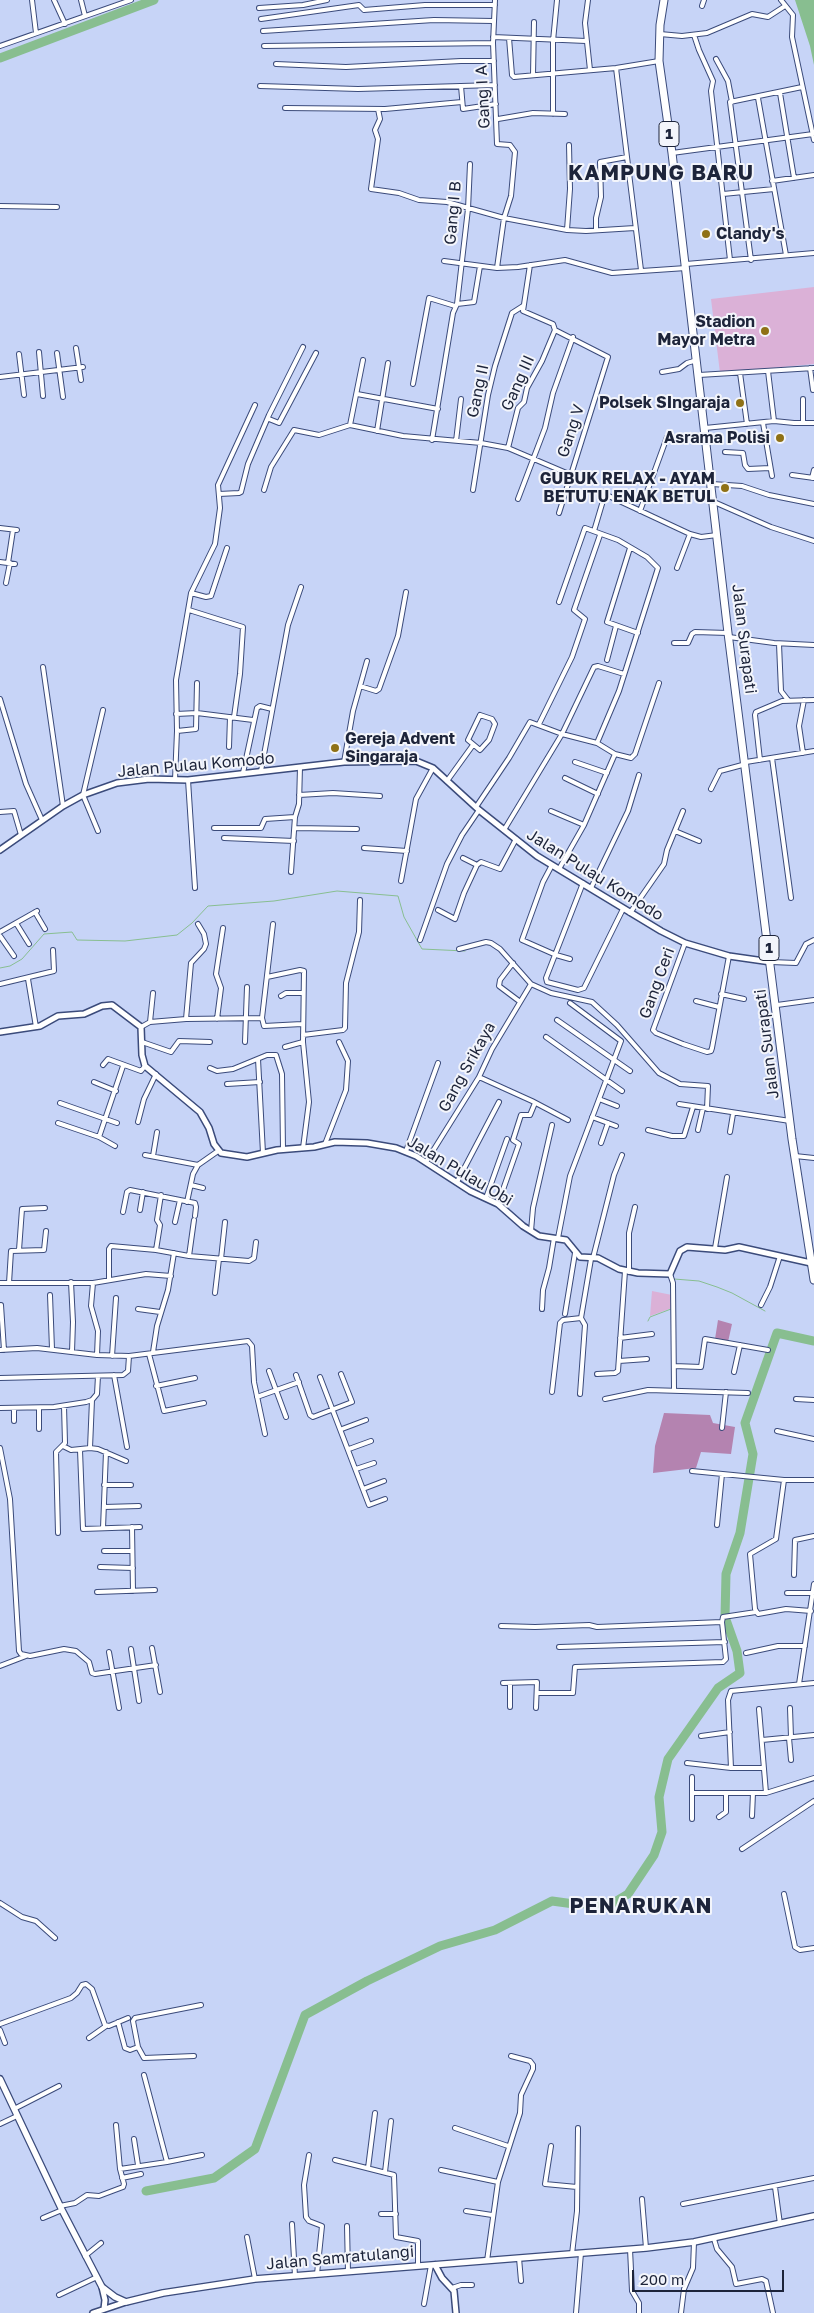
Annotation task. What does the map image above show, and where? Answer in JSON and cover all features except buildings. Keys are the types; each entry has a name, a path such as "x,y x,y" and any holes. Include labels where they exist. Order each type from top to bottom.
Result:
{"highway":[{"name":"Jalan Surapati","path":"664,0 659,61 686,266 729,635 777,1005 790,1121 812,1252 811,1263 814,1280"}],"main road":[{"path":"0,2080 61,2208 102,2287 115,2297 126,2302"},
{"name":"Jalan Samratulangi","path":"126,2302 162,2293 255,2279 646,2248 714,2239 814,2218"}],"street":[{"path":"32,0 36,33"},
{"path":"54,0 64,24"},
{"path":"81,0 85,16"},
{"path":"114,0 114,6"},
{"path":"0,46 132,0"},
{"path":"259,8 303,5 327,0"},
{"path":"553,114 553,41 557,0"},
{"path":"588,0 585,19 590,70"},
{"path":"702,6 704,0"},
{"path":"781,0 792,12 794,18 792,37 814,140"},
{"path":"261,19 359,5 364,10 495,2"},
{"name":"Gang I A","path":"495,2 493,43 498,119 497,144 510,145 514,152 510,199 504,218 497,268"},
{"path":"660,34 694,35 716,30 752,14 768,17 785,6"},
{"path":"263,31 434,20 494,21"},
{"path":"533,75 534,22"},
{"path":"694,35 713,81 711,91 730,260"},
{"path":"493,37 586,41"},
{"path":"509,38 512,76 553,75 659,61"},
{"path":"264,46 493,43"},
{"path":"716,60 728,81 732,102 730,102 740,192 751,260"},
{"path":"276,64 346,67 494,61"},
{"path":"616,68 641,270"},
{"path":"260,86 328,89 495,85"},
{"path":"461,86 463,109 496,104"},
{"path":"732,102 758,98 802,87"},
{"path":"780,93 794,178"},
{"path":"758,98 764,141 786,255"},
{"path":"285,108 378,109 462,102"},
{"path":"378,109 380,119 375,130 378,139 371,189 400,193 419,200 447,202 504,218 566,230 635,228"},
{"path":"498,119 533,113 565,114"},
{"path":"672,153 813,134"},
{"path":"566,230 570,189 569,145"},
{"path":"596,230 596,218 601,197 600,162 627,157"},
{"name":"Gang I B","path":"432,440 456,305 468,209 470,164"},
{"path":"772,180 814,175"},
{"path":"723,194 774,189"},
{"path":"0,206 57,207"},
{"path":"444,261 497,268 565,260 612,273 814,253"},
{"path":"518,499 545,428 553,392 573,337 556,330 554,324 525,312 524,306 530,265"},
{"path":"414,384 429,298 456,305 474,302 480,266"},
{"name":"Gang II","path":"473,490 488,395 512,313 524,306"},
{"name":"Gang III","path":"508,448 518,408 524,402 527,388 556,330"},
{"name":"Gang V","path":"559,513 608,357 573,337"},
{"path":"219,494 241,492 248,464 269,419 269,415 303,347"},
{"path":"76,348 81,367 80,380"},
{"path":"39,352 43,396"},
{"path":"57,353 63,397"},
{"path":"269,419 279,423 316,353"},
{"path":"19,354 24,395"},
{"path":"350,426 363,360"},
{"path":"662,372 679,369 687,362 697,360"},
{"path":"377,431 388,363"},
{"path":"0,377 81,367"},
{"path":"699,375 812,368 813,390"},
{"path":"768,371 774,421"},
{"path":"740,373 747,424"},
{"path":"356,394 438,409"},
{"path":"456,441 461,399"},
{"path":"803,399 803,423"},
{"path":"175,780 179,657 191,594 215,544 218,526 218,485 255,405"},
{"path":"705,428 774,421 814,422"},
{"path":"763,423 772,476"},
{"path":"264,490 271,468 294,430 319,436 350,426 432,440 481,443 508,448 583,480"},
{"path":"640,511 667,437"},
{"path":"725,452 743,452 747,468 770,468"},
{"path":"792,475 813,478 814,470"},
{"path":"712,484 742,486 769,495 814,504"},
{"path":"598,491 690,534 701,537 717,535"},
{"path":"594,531 605,494"},
{"path":"714,502 771,528 814,541"},
{"path":"0,528 15,530 6,583"},
{"path":"559,602 584,529 587,528 600,535 618,540 647,557 658,568 624,674 597,743"},
{"path":"678,568 690,534"},
{"path":"539,724 572,657 586,619 574,610 600,535"},
{"path":"191,594 211,596 227,548"},
{"path":"630,548 607,620 608,623 638,633"},
{"path":"0,562 15,564"},
{"path":"261,771 288,625 301,587"},
{"path":"360,686 376,691 379,689 398,636 406,592"},
{"path":"188,610 243,627 241,666 232,717 229,748"},
{"path":"607,660 616,626"},
{"path":"674,643 688,643 695,632 729,635 779,644 814,645"},
{"path":"779,644 781,691 788,700"},
{"path":"344,762 367,661"},
{"path":"504,830 562,734 595,666 624,674"},
{"path":"43,667 62,806"},
{"path":"177,731 195,730 197,683"},
{"path":"420,940 447,864 462,835 529,723 539,724 562,734 597,743 615,754 630,758 633,757 659,683"},
{"path":"0,699 26,784 42,820"},
{"path":"760,760 756,712 788,700 814,700"},
{"path":"803,754 798,726 804,700"},
{"path":"244,773 253,720 260,706 272,708"},
{"path":"98,831 83,795 104,710"},
{"path":"176,714 197,713 253,720"},
{"path":"480,715 494,720 495,724 487,744 480,750 473,746 468,738 478,717 480,715"},
{"path":"0,722 6,719"},
{"path":"447,781 473,746"},
{"path":"710,789 720,771 760,760 814,751"},
{"path":"559,869 584,826 615,754"},
{"path":"772,758 791,898"},
{"name":"Jalan Pulau Komodo","path":"0,850 62,806 83,795 130,780 188,780 344,762 416,761 433,768 478,809 552,865 660,931 685,942 729,956 771,962"},
{"path":"576,762 607,773"},
{"path":"291,872 295,817 299,804 300,768"},
{"path":"401,881 416,799 433,768"},
{"path":"591,888 628,811 639,775"},
{"path":"565,778 598,794"},
{"path":"188,780 195,888"},
{"path":"299,795 333,793 380,796"},
{"path":"0,812 14,811 21,835"},
{"path":"551,811 584,826"},
{"path":"630,913 664,864 667,850 683,811"},
{"path":"214,828 261,828 265,819 295,817"},
{"path":"295,828 357,829"},
{"path":"675,831 700,841"},
{"path":"224,838 294,841"},
{"path":"438,910 455,919 464,892 477,865 481,862 500,869 516,839"},
{"path":"364,848 407,851"},
{"path":"463,858 477,865"},
{"path":"552,865 543,882 522,940 556,956 570,959"},
{"path":"583,883 546,978 547,982 567,988 583,989 624,909"},
{"path":"303,1035 343,1030 345,1028 346,983 359,932 360,900"},
{"path":"14,956 0,934 36,912 45,929"},
{"path":"16,923 29,944"},
{"path":"186,1019 192,961 204,949 206,944 204,934 198,924"},
{"path":"273,924 262,1018 264,1026 302,1024"},
{"path":"217,1019 221,988 216,974 223,928"},
{"path":"771,962 796,963 806,944 814,940"},
{"path":"459,949 486,942 491,943 513,963 531,984 551,993 581,998 602,1009 658,1073 680,1084 708,1086 705,1109 698,1130"},
{"name":"Gang Ceri","path":"685,942 653,1030 683,1044 711,1051 719,1007"},
{"path":"0,984 28,979 54,971 53,950"},
{"path":"696,1001 719,1007 729,956"},
{"path":"513,963 500,980 499,986 519,1001"},
{"path":"267,977 303,970 302,1024 309,1102 303,1148"},
{"path":"28,979 36,1027"},
{"name":"Gang Srikaya","path":"426,1162 479,1077 492,1049 519,1001 531,984"},
{"path":"245,1042 246,987"},
{"path":"281,996 303,993"},
{"path":"150,1022 153,994"},
{"path":"721,994 744,999"},
{"path":"777,1005 814,1000"},
{"path":"542,1309 543,1290 550,1268 570,1176 621,1041 570,1003"},
{"path":"0,1032 36,1027 58,1016 84,1014 108,1005 115,1007 140,1027 145,1066 141,1071 108,1059 105,1060 103,1065"},
{"path":"140,1027 150,1022 186,1019 262,1018"},
{"path":"557,1020 630,1071"},
{"path":"546,1036 622,1091"},
{"path":"142,1042 170,1052 179,1041 210,1042"},
{"path":"285,1047 303,1042"},
{"path":"325,1144 346,1090 348,1061 339,1042"},
{"path":"210,1068 220,1071 240,1067 268,1055 276,1055 281,1069 284,1149"},
{"path":"258,1059 263,1153"},
{"path":"406,1151 438,1063"},
{"path":"99,1138 123,1066"},
{"path":"145,1066 200,1112 218,1151 198,1165 193,1174 187,1202"},
{"path":"138,1122 146,1094 156,1074"},
{"path":"479,1077 568,1120"},
{"path":"94,1082 116,1091"},
{"path":"227,1084 260,1082"},
{"path":"599,1099 617,1106"},
{"path":"457,1182 500,1102"},
{"path":"60,1103 117,1123"},
{"path":"498,1204 519,1144 512,1140 521,1115 530,1116 535,1103"},
{"path":"680,1104 733,1114 790,1121"},
{"path":"648,1130 672,1136 684,1136 693,1107"},
{"path":"730,1132 733,1114"},
{"path":"592,1117 616,1126"},
{"path":"58,1123 115,1146"},
{"path":"601,1143 608,1123"},
{"path":"531,1231 532,1214 552,1125"},
{"path":"152,1156 157,1132"},
{"path":"486,1198 507,1139"},
{"name":"Jalan Pulau Obi","path":"218,1151 244,1157 335,1142 367,1143 392,1147 406,1151 498,1204 539,1236 566,1240 575,1253 585,1259 592,1259 627,1271 672,1277"},
{"path":"145,1155 198,1165"},
{"path":"580,1394 585,1325 581,1318 592,1259 614,1175 622,1155"},
{"path":"795,1156 814,1158"},
{"path":"715,1248 727,1177"},
{"path":"191,1186 203,1188"},
{"path":"123,1212 128,1190 161,1195 196,1205 188,1256"},
{"path":"140,1210 143,1192"},
{"path":"156,1250 160,1227 156,1220 161,1195"},
{"path":"175,1222 180,1200"},
{"path":"597,1374 616,1373 619,1361 629,1233 635,1207"},
{"path":"19,1250 22,1209 45,1208"},
{"path":"215,1293 225,1222"},
{"path":"9,1283 10,1252 44,1250 46,1231"},
{"path":"109,1280 109,1249 111,1246 156,1250 188,1256 251,1261 254,1258 256,1242"},
{"path":"674,1389 672,1277 683,1248 715,1248 725,1250 739,1247 811,1263"},
{"path":"174,1253 171,1276 160,1312 151,1353 156,1386 164,1411 204,1403"},
{"path":"564,1314 575,1253"},
{"path":"761,1305 773,1279 780,1256"},
{"path":"0,1283 93,1283 146,1274 171,1276"},
{"path":"71,1282 72,1352"},
{"path":"93,1283 91,1306 98,1331 97,1355"},
{"path":"50,1296 52,1349"},
{"path":"112,1356 116,1298"},
{"path":"1,1305 2,1350 24,1348 52,1349 97,1355 129,1356 248,1341 252,1346 254,1382 265,1434"},
{"path":"138,1309 160,1312"},
{"path":"552,1392 560,1323 563,1320 581,1318"},
{"path":"620,1338 652,1334"},
{"path":"674,1366 701,1367 704,1339 768,1350"},
{"path":"734,1372 740,1345"},
{"path":"0,1378 126,1374 129,1356"},
{"path":"619,1361 647,1359"},
{"path":"269,1371 286,1417"},
{"path":"296,1375 310,1416 314,1417 352,1402 341,1374"},
{"path":"114,1375 127,1446"},
{"path":"90,1448 92,1400 98,1391 98,1376"},
{"path":"320,1377 331,1408 334,1410 342,1429 369,1505 385,1500"},
{"path":"156,1386 195,1378"},
{"path":"257,1397 299,1382"},
{"path":"605,1399 648,1390 674,1389 748,1393"},
{"path":"722,1428 726,1392"},
{"path":"0,1408 64,1406 92,1400"},
{"path":"796,1400 814,1400"},
{"path":"58,1533 56,1452 58,1448 63,1446 65,1440 64,1406"},
{"path":"14,1408 14,1421"},
{"path":"38,1429 39,1408"},
{"path":"342,1429 366,1420"},
{"path":"777,1431 814,1440"},
{"path":"349,1449 371,1441"},
{"path":"63,1446 71,1450 90,1448 106,1452 126,1461"},
{"path":"0,1448 11,1504 17,1645 19,1651 26,1656"},
{"path":"80,1450 83,1529 140,1527"},
{"path":"103,1528 106,1452"},
{"path":"356,1469 374,1463"},
{"path":"692,1471 784,1480 814,1480"},
{"path":"717,1525 722,1474"},
{"path":"756,1612 750,1554 774,1542 777,1537 784,1480"},
{"path":"363,1489 384,1481"},
{"path":"104,1485 131,1485"},
{"path":"104,1507 139,1506"},
{"path":"132,1528 133,1591"},
{"path":"794,1574 795,1540 814,1536"},
{"path":"104,1551 132,1551"},
{"path":"100,1567 133,1568"},
{"path":"799,1684 814,1584"},
{"path":"97,1592 155,1590"},
{"path":"787,1593 813,1593"},
{"path":"537,1693 573,1694 575,1667 724,1662 726,1659 723,1617 786,1609 810,1611"},
{"path":"501,1626 589,1625 598,1627 722,1622"},
{"path":"559,1647 725,1642"},
{"path":"746,1653 778,1646 805,1646"},
{"path":"152,1648 160,1692"},
{"path":"0,1666 26,1656 67,1649 78,1652 89,1662 93,1674 156,1665"},
{"path":"131,1649 140,1701"},
{"path":"109,1652 119,1708"},
{"path":"503,1683 537,1682 536,1708"},
{"path":"510,1683 510,1706"},
{"path":"731,1768 728,1700 732,1691 814,1683"},
{"path":"790,1708 790,1760"},
{"path":"759,1709 766,1793"},
{"path":"701,1736 730,1732"},
{"path":"762,1740 814,1735"},
{"path":"687,1763 731,1768 763,1768"},
{"path":"692,1777 692,1819"},
{"path":"692,1793 766,1793 814,1778"},
{"path":"719,1817 726,1812 726,1793"},
{"path":"752,1816 754,1793"},
{"path":"742,1848 814,1801"},
{"path":"784,1894 795,1948 800,1950 814,1948"},
{"path":"0,1903 22,1917 36,1921 54,1938"},
{"path":"0,2024 76,1995 82,1985 89,1984 106,2026"},
{"path":"194,2056 146,2059 138,2047 133,2019 201,2004"},
{"path":"89,2038 106,2026 128,2018"},
{"path":"118,2022 125,2048 130,2050 138,2047"},
{"path":"0,2030 5,2042"},
{"path":"487,2261 492,2214 498,2182 520,2112 521,2095 534,2066 530,2061 511,2056"},
{"path":"144,2075 167,2162"},
{"path":"0,2124 59,2086"},
{"path":"368,2168 375,2113"},
{"path":"385,2172 391,2121"},
{"path":"43,2218 84,2196 96,2197 123,2187 116,2125"},
{"path":"455,2128 508,2146"},
{"path":"572,2254 577,2187 578,2128"},
{"path":"134,2139 138,2165"},
{"path":"551,2146 545,2184 577,2187"},
{"path":"120,2169 202,2155"},
{"path":"310,2155 304,2185 306,2217 309,2221 322,2226 317,2274"},
{"path":"335,2160 395,2176 396,2238 418,2241 418,2266"},
{"path":"441,2170 498,2182"},
{"path":"122,2178 141,2174"},
{"path":"683,2204 814,2178"},
{"path":"775,2187 780,2225"},
{"path":"642,2199 646,2248"},
{"path":"466,2211 492,2214"},
{"path":"381,2214 396,2214"},
{"path":"292,2224 295,2276"},
{"path":"347,2226 348,2272"},
{"path":"247,2237 255,2279"},
{"path":"714,2239 717,2249 732,2268 736,2284 762,2279 766,2281 773,2313"},
{"path":"681,2313 685,2286 693,2268 694,2242"},
{"path":"85,2256 101,2243"},
{"path":"630,2249 632,2291 639,2303 639,2313"},
{"path":"576,2313 581,2253"},
{"path":"519,2258 521,2281"},
{"path":"433,2265 456,2295 456,2313"},
{"path":"424,2304 433,2265"},
{"path":"59,2295 97,2277"},
{"path":"452,2288 461,2285 472,2286"},
{"path":"102,2287 106,2310"},
{"path":"93,2313 126,2302"}],"shaded area":[{"path":"795,0 814,0 814,65 810,46"},
{"name":"Stadion Mayor Metra","path":"814,287 814,364 720,373 711,299"},
{"path":"652,1291 672,1295 672,1308 650,1316"},
{"path":"718,1320 732,1324 728,1342 715,1339"},
{"path":"664,1413 710,1415 713,1423 735,1427 731,1454 701,1452 696,1468 653,1473 655,1446"}],"waterway":[{"path":"0,58 154,0"},
{"path":"0,968 10,966 22,959 44,934 72,932 77,940 125,941 177,935 208,906 274,901 337,891 398,896 404,917 422,949 465,951"},
{"path":"656,1276 669,1277"},
{"path":"674,1279 699,1281 717,1287 765,1311"},
{"path":"648,1321 650,1317 671,1309"},
{"path":"146,2191 214,2178 255,2149 305,2015 367,1981 440,1946 495,1930 552,1901 574,1904 613,1903 628,1894 654,1855 662,1832 659,1797 668,1759 718,1688 740,1673 737,1651 725,1617 726,1574 740,1533 753,1454 745,1423 777,1333 814,1341"}],"place":[{"name":"Clandy's","path":"706,234"},
{"name":"Stadion Mayor Metra","path":"765,331"},
{"name":"Polsek SIngaraja","path":"740,403"},
{"name":"Asrama Polisi","path":"780,438"},
{"name":"GUBUK RELAX - AYAM BETUTU ENAK BETUL","path":"725,488"},
{"name":"Gereja Advent Singaraja","path":"335,748"}],"district":[{"name":"KAMPUNG BARU","path":"661,173"},
{"name":"PENARUKAN","path":"641,1906"}]}
